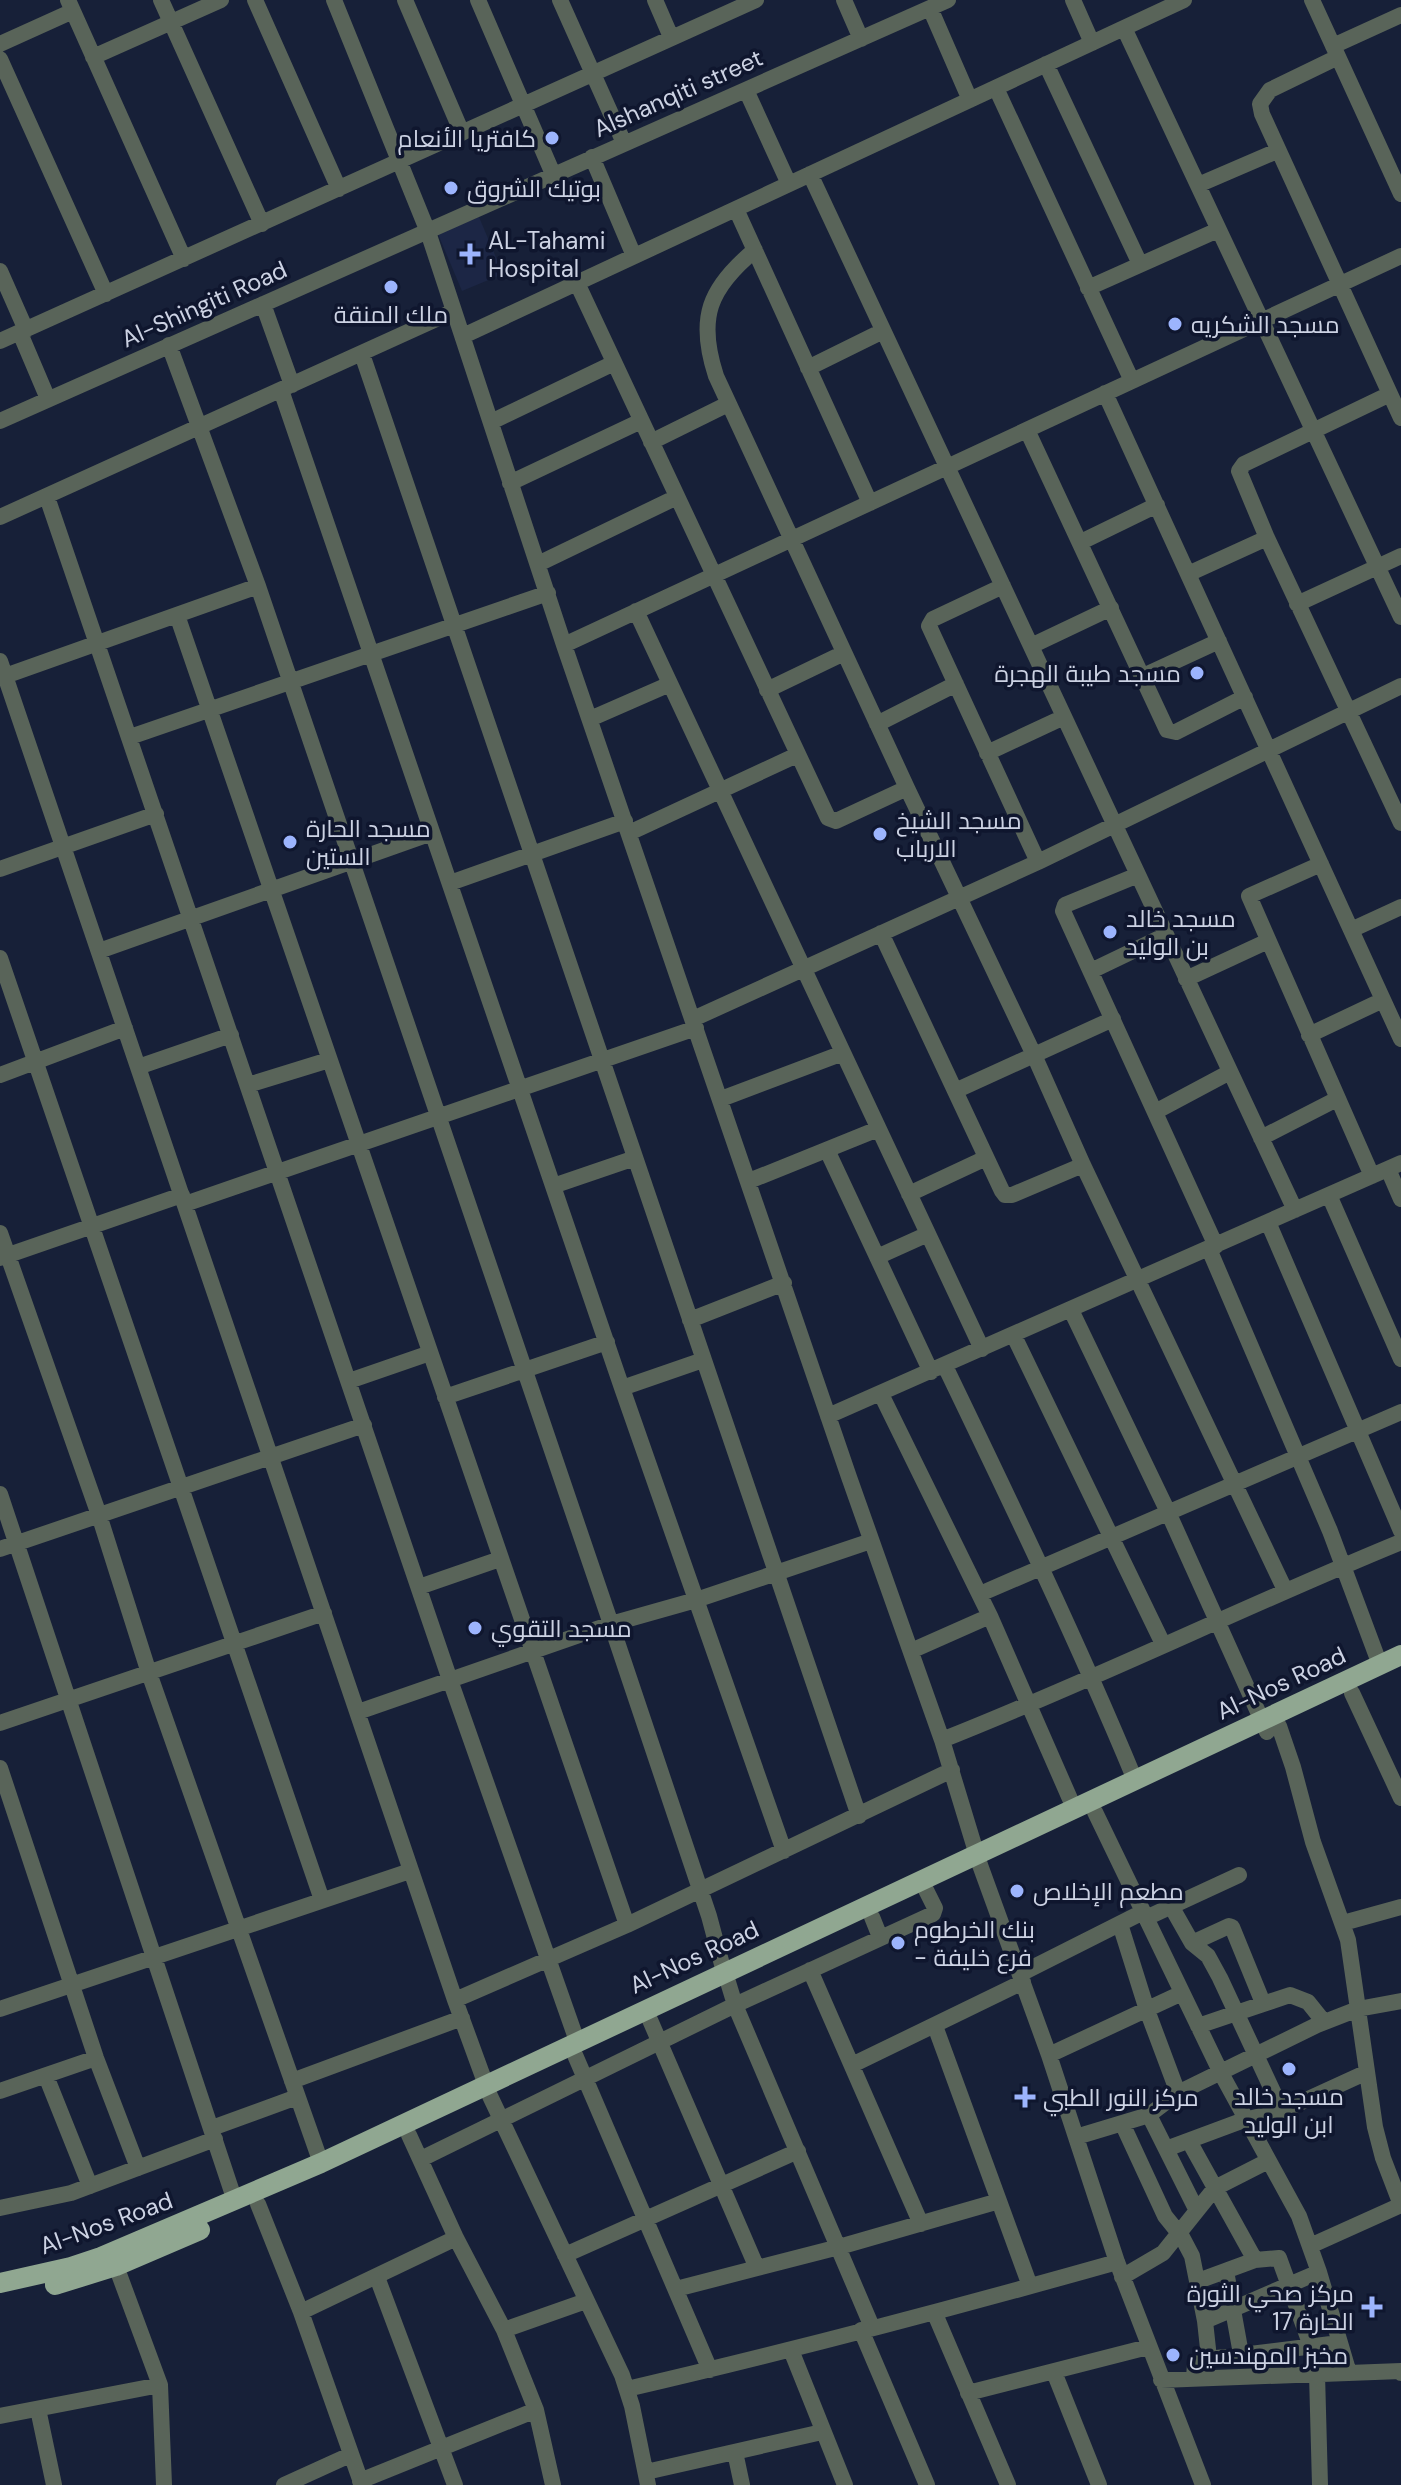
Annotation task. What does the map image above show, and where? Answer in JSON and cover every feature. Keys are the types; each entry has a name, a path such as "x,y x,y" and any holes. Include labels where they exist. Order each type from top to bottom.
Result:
{"main road":[{"name":"Al-Nos Road","path":"0,2283 101,2257 488,2090 978,1859 1095,1812 1269,1727 1401,1655"},
{"name":"Al-Nos Road","path":"576,2048 650,2020 726,1977 872,1917 1074,1808 1135,1780 1352,1693 1401,1669"},
{"name":"Al-Nos Road","path":"0,2296 83,2278 116,2266 409,2135 488,2090"}],"street":[{"path":"161,0 262,224"},
{"path":"93,57 221,0"},
{"path":"255,0 339,189"},
{"path":"334,0 428,232 564,645 942,1740 978,1859 1049,2055 1119,2270 1203,2485"},
{"path":"405,0 462,133"},
{"path":"478,0 553,174"},
{"path":"560,0 624,143"},
{"path":"655,0 671,37"},
{"path":"844,0 861,39"},
{"name":"Alshanqiti street","path":"428,232 948,0"},
{"path":"1073,0 1092,43"},
{"path":"463,336 1184,0"},
{"path":"1312,0 1401,194"},
{"path":"0,341 750,1"},
{"path":"0,44 70,6 184,259"},
{"path":"930,8 970,100"},
{"path":"1401,15 1270,90 1260,104 1277,151 1401,418"},
{"path":"1124,28 1401,617"},
{"path":"0,59 106,294"},
{"path":"1046,64 1140,264"},
{"path":"996,88 1132,381"},
{"path":"746,90 789,184"},
{"path":"1198,185 1277,151"},
{"path":"592,157 634,256"},
{"path":"810,174 1295,1210"},
{"path":"736,209 870,503"},
{"path":"1088,288 1218,230"},
{"name":"Al-Shingiti Road","path":"0,421 428,232"},
{"path":"755,250 730,270 719,286 708,324 710,359 877,724 1285,1590"},
{"path":"564,645 1401,256"},
{"path":"0,271 48,399"},
{"path":"577,283 830,821 907,788"},
{"path":"263,304 371,654 784,1851"},
{"path":"0,517 454,311"},
{"path":"808,368 883,331"},
{"path":"169,345 291,682 611,1624 735,2005 839,2247 866,2328 927,2485"},
{"path":"362,354 859,1816"},
{"path":"491,422 614,363"},
{"path":"1105,393 1401,1039"},
{"path":"1390,394 1244,464 1239,471 1297,604 1401,823"},
{"path":"651,442 728,404"},
{"path":"510,483 641,421"},
{"path":"1027,430 1165,727 1172,732 1245,697"},
{"path":"47,497 450,1680 549,1961 585,2079 710,2370"},
{"path":"538,564 677,497"},
{"path":"1081,542 1157,505"},
{"path":"1188,574 1267,538"},
{"path":"1297,604 1401,556"},
{"path":"258,586 4,680 455,2000 488,2090 627,2389 645,2481 735,2452 822,2432"},
{"path":"1003,586 931,622 930,630 1038,862"},
{"path":"130,737 548,593"},
{"path":"1031,646 1111,608"},
{"path":"636,611 982,1349"},
{"path":"177,615 627,1925"},
{"path":"1141,677 1219,641"},
{"path":"767,690 844,653"},
{"path":"590,719 670,684"},
{"path":"877,724 956,684"},
{"path":"4,1257 92,1226 278,1172 602,1062 694,1023 803,968 1038,862 1401,686"},
{"path":"987,753 1064,717"},
{"path":"450,883 531,854 627,827 720,791 797,755"},
{"path":"0,869 156,814"},
{"path":"99,951 432,833"},
{"path":"1321,864 1249,894 1372,1176"},
{"path":"1138,875 1063,907 1212,1247 1343,1566 1380,1665"},
{"path":"1351,930 1401,907"},
{"path":"881,933 1002,1191 1009,1196 1083,1165"},
{"path":"1091,971 1166,935"},
{"path":"1186,979 1268,941"},
{"path":"0,958 322,1900"},
{"path":"1309,1035 1383,1000"},
{"path":"955,1091 1113,1019"},
{"path":"0,1075 125,1028"},
{"path":"138,1067 231,1035"},
{"path":"721,1099 843,1053"},
{"path":"248,1085 329,1060"},
{"path":"1155,1112 1230,1072"},
{"path":"1261,1138 1337,1099"},
{"path":"749,1181 878,1129"},
{"path":"827,1150 877,1257 1042,1566 1093,1677 1135,1780"},
{"path":"553,1186 635,1158"},
{"path":"909,1194 986,1158"},
{"path":"828,1416 1394,1166 1401,1199"},
{"path":"1329,1195 1401,1359"},
{"path":"1268,1222 1401,1531"},
{"path":"0,1233 4,1257 99,1515 149,1673 321,2163"},
{"path":"877,1257 928,1234"},
{"path":"690,1320 784,1283"},
{"path":"1071,1310 1217,1621 1269,1727 1293,1767 1313,1842 1343,1923 1352,1962 1365,2073 1383,2158 1401,2205 1310,2246"},
{"path":"1014,1336 1163,1644"},
{"path":"445,1397 607,1342"},
{"path":"349,1381 430,1353"},
{"path":"622,1388 703,1360"},
{"path":"881,1394 980,1594 1074,1808"},
{"path":"980,1594 1401,1412"},
{"path":"0,1549 364,1425"},
{"path":"0,1494 235,2201"},
{"path":"358,1712 611,1624 696,1600 871,1541"},
{"path":"942,1740 1031,1705 1285,1590 1401,1542"},
{"path":"419,1587 500,1559"},
{"path":"0,1723 324,1613"},
{"path":"911,1651 990,1616"},
{"path":"1352,1693 1401,1798"},
{"path":"0,1768 96,2058 138,2168"},
{"path":"455,2000 627,1925 952,1770"},
{"path":"1095,1812 1244,2120 1290,2199 1319,2272 1349,2373"},
{"path":"0,2009 410,1871"},
{"path":"852,2065 935,2026 1120,1924 1171,1906 1239,1875"},
{"path":"421,2159 735,2005 933,1914 935,1908 926,1890"},
{"path":"1171,1906 1192,1943 1208,1956 1220,1978 1282,2111"},
{"path":"1343,1923 1401,1907"},
{"path":"872,1917 880,1937"},
{"path":"1120,1924 1178,2093"},
{"path":"1192,1943 1231,1926 1263,2003"},
{"path":"1220,1978 1249,1966"},
{"path":"810,1970 921,2224"},
{"path":"1049,2055 1182,1993"},
{"path":"1198,2026 1283,1995 1298,1996 1308,2002 1324,2022"},
{"path":"1076,2137 1149,2115 1178,2093 1324,2022 1358,2009 1401,2001"},
{"path":"0,2208 48,2199 138,2168 213,2134 294,2089 462,2018"},
{"path":"650,2020 757,2268"},
{"path":"935,2026 1030,2286"},
{"path":"0,2091 96,2058"},
{"path":"1166,2149 1244,2120 1282,2111 1365,2073"},
{"path":"46,2076 90,2186"},
{"path":"1149,2115 1196,2209"},
{"path":"1122,2123 1165,2216 1192,2256 1209,2358"},
{"path":"409,2135 456,2238 504,2330 536,2410 553,2485"},
{"path":"1189,2141 1255,2260"},
{"path":"565,2255 798,2151"},
{"path":"1383,2158 1401,2159"},
{"path":"627,2389 791,2350 866,2328 935,2314 1030,2286 1119,2270 1163,2253 1215,2188 1268,2161"},
{"path":"676,2289 999,2201"},
{"path":"258,2204 301,2312 361,2483 536,2410"},
{"path":"301,2312 456,2238"},
{"path":"1198,2281 1255,2260 1279,2258 1311,2346"},
{"path":"116,2266 160,2385 164,2485"},
{"path":"1226,2271 1241,2354"},
{"path":"1205,2321 1319,2272"},
{"path":"377,2277 455,2485"},
{"path":"504,2330 586,2301"},
{"path":"935,2314 1008,2485"},
{"path":"1194,2378 1195,2364 1209,2358 1339,2343"},
{"path":"968,2393 1148,2347"},
{"path":"791,2350 845,2485"},
{"path":"1054,2372 1099,2485"},
{"path":"1161,2380 1401,2373"},
{"path":"1317,2374 1318,2485"},
{"path":"0,2416 160,2385"},
{"path":"38,2409 54,2485"},
{"path":"735,2452 742,2485"},
{"path":"284,2485 350,2455"}],"shaded area":[{"name":"AL-Tahami Hospital","path":"479,217 503,274 462,291 438,234"}],"place":[{"name":"كافتريا الأنعام","path":"552,138"},
{"name":"بوتيك الشروق","path":"451,188"},
{"name":"AL-Tahami Hospital","path":"470,254"},
{"name":"ملك المنقة","path":"391,287"},
{"name":"مسجد الشكريه","path":"1175,324"},
{"name":"مسجد طيبة الهجرة","path":"1197,673"},
{"name":"مسجد الشيخ الارباب","path":"880,834"},
{"name":"مسجد الحارة الستين","path":"290,842"},
{"name":"مسجد خالد بن الوليد","path":"1110,932"},
{"name":"مسجد التقوي","path":"475,1628"},
{"name":"مطعم الإخلاص","path":"1017,1891"},
{"name":"بنك الخرطوم - فرع خليفة","path":"898,1943"},
{"name":"مسجد خالد ابن الوليد","path":"1289,2069"},
{"name":"مركز النور الطبي","path":"1025,2097"},
{"name":"مركز صحي الثورة الحارة 17","path":"1372,2307"},
{"name":"مخبز المهندسين","path":"1173,2355"}]}
